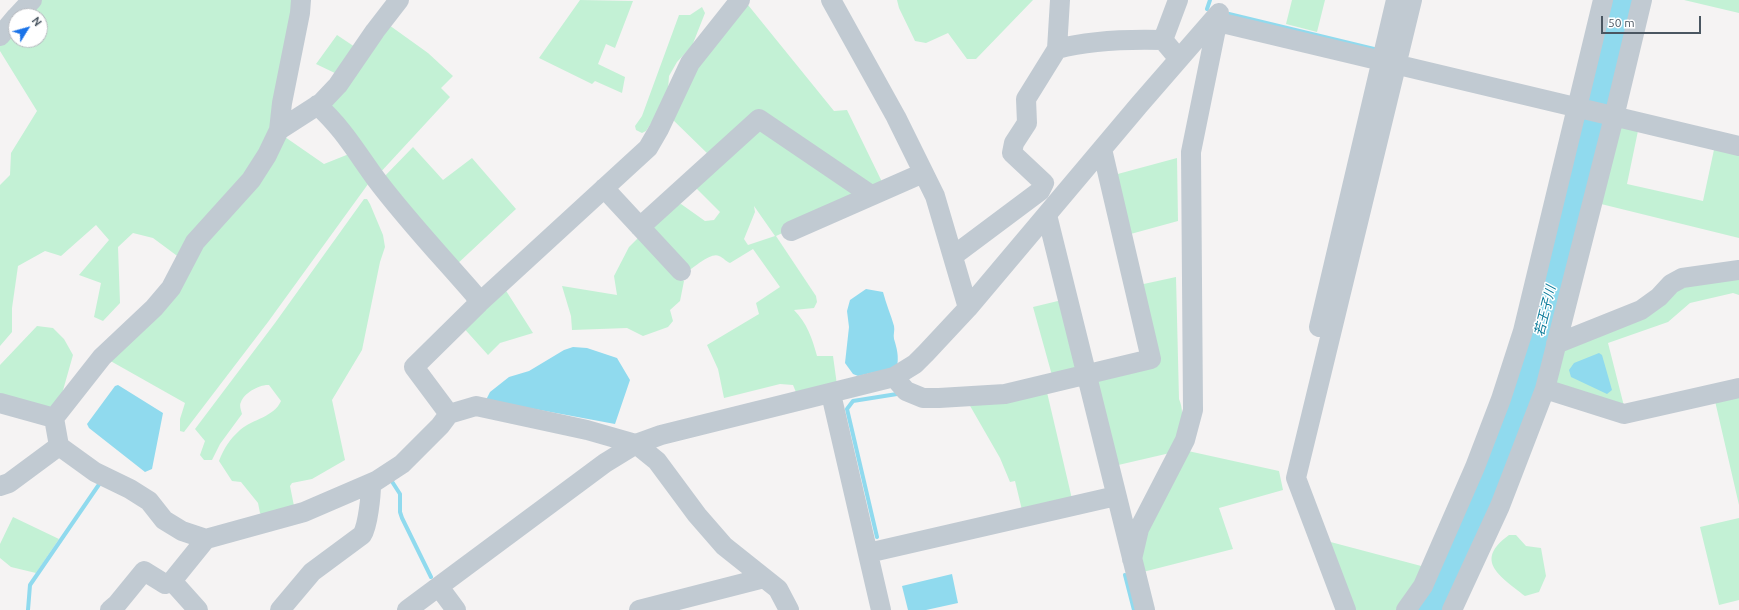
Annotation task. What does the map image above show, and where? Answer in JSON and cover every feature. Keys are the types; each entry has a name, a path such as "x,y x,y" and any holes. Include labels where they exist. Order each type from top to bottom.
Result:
{"street":[{"path":"25,8 32,0"},
{"path":"54,418 102,357 154,308 171,288 195,242 251,180 268,155 279,130 282,103 300,13 300,0"},
{"path":"279,130 317,105 338,85 375,31 399,0"},
{"path":"449,414 414,367 479,303 648,148 662,124 690,63 740,0"},
{"path":"831,0 896,117 935,196 968,308"},
{"path":"953,256 1040,190 1044,183 1012,153 1014,143 1026,123 1026,99 1057,50 1060,0"},
{"path":"1163,40 1178,0"},
{"path":"1346,610 1296,478 1389,62 1396,0"},
{"path":"1332,610 1285,480 1286,467 1389,62 1412,0"},
{"path":"1406,610 1423,586 1475,468 1501,399 1523,331 1603,0"},
{"path":"1452,610 1500,506 1545,389 1642,0"},
{"path":"1220,12 1389,62 1739,146"},
{"path":"407,610 605,463 636,444 661,435 831,394 894,377 915,364 968,308 1220,12"},
{"path":"1132,559 1139,529 1184,440 1193,410 1191,152 1220,12"},
{"path":"0,36 8,27"},
{"path":"1057,50 1074,45 1100,41 1163,40"},
{"path":"1163,40 1179,59"},
{"path":"317,105 331,117 347,136 376,180 479,303"},
{"path":"640,227 760,119 871,195"},
{"path":"894,377 906,392 923,398 1005,394 1151,359 1102,149"},
{"path":"791,231 923,173"},
{"path":"604,188 681,272"},
{"path":"1047,215 1145,610"},
{"path":"1556,344 1641,310 1659,297 1671,284 1682,278 1739,270"},
{"path":"1545,389 1624,414 1739,388"},
{"path":"831,394 881,610"},
{"path":"0,403 54,418"},
{"path":"54,418 60,446 95,472 130,489 149,501 164,520 182,531 206,539 304,512 371,484 402,464 440,426 449,414 476,406 587,430 636,444 657,461 697,515 724,546 778,589 789,610"},
{"path":"0,486 9,483 60,446"},
{"path":"280,610 312,572 362,535 366,528 371,484"},
{"path":"868,553 1116,496"},
{"path":"110,610 117,604 144,570 165,584 172,581 206,539"},
{"path":"639,610 764,578"},
{"path":"172,581 198,610"},
{"path":"439,587 456,610"}],"green space":[{"path":"37,0 297,0 270,134 240,183 180,258 153,238 133,233 118,247 120,303 103,321 94,317 101,283 79,275 109,240 96,225 61,256 45,251 18,266 12,308 12,332 0,346 0,185 10,175 11,153 37,111 0,51 0,43 8,33 8,48 48,48 48,8 30,8"},
{"path":"580,0 633,1 615,48 606,44 598,64 625,77 622,93 595,81 592,84 539,58"},
{"path":"744,0 834,111 847,110 884,186 871,192 766,119 711,157 669,116 690,68"},
{"path":"897,0 1033,0 976,59 967,59 948,33 926,43 915,41 899,8"},
{"path":"1292,0 1325,0 1317,32 1286,24"},
{"path":"1684,0 1739,0 1739,13"},
{"path":"702,7 705,13 692,46 677,62 669,76 668,90 661,108 646,131 642,133 636,130 635,126 642,116 679,15 690,15"},
{"path":"389,25 428,53 453,76 441,88 450,97 378,175 324,108"},
{"path":"337,35 358,49 339,75 316,64"},
{"path":"1617,123 1639,126 1627,184 1703,201 1715,145 1739,151 1739,238 1597,203"},
{"path":"758,124 865,195 776,236 816,296 817,302 814,308 794,310 799,315 808,331 817,356 833,356 837,385 798,397 793,385 780,384 724,398 718,369 707,345 759,314 756,303 780,287 753,249 730,263 719,256 712,256 703,260 688,271 647,225 673,206 681,204 705,221 714,220 720,212 691,183","holes":["754,206 775,236 748,245 744,239 755,212"]},
{"path":"285,137 324,164 354,152 371,180 268,322 184,432 180,431 180,419 185,403 107,359"},
{"path":"413,147 443,180 472,158 516,209 455,266 381,180"},
{"path":"1177,158 1178,221 1127,235 1114,175"},
{"path":"364,199 367,199 370,204 383,235 385,247 380,262 362,350 332,400 345,460 312,479 292,483 290,486 294,506 265,519 260,513 258,503 241,482 232,481 219,461 228,444 240,430 273,411 278,406 281,401 269,385 261,386 245,395 240,405 242,414 220,444 212,460 204,460 200,455 205,441 195,429 275,323"},
{"path":"640,236 684,281 680,301 670,310 673,321 668,327 643,336 627,328 572,330 571,316 562,286 617,295 614,276 629,247"},
{"path":"1176,277 1179,399 1182,413 1180,427 1170,453 1114,466 1093,377 1157,362 1139,285"},
{"path":"1739,277 1739,295 1733,293 1690,303 1668,322 1608,343 1625,410 1552,385 1561,351 1681,287"},
{"path":"503,286 533,333 500,343 488,355 461,325"},
{"path":"1062,300 1081,372 1053,379 1033,307"},
{"path":"37,326 53,328 64,339 73,355 60,401 50,412 0,398 0,365"},
{"path":"1046,388 1072,499 1022,510 1015,481 1010,482 1000,458 969,404"},
{"path":"1739,395 1739,505 1715,401"},
{"path":"1188,451 1279,471 1283,490 1219,508 1233,549 1143,572 1141,544"},
{"path":"13,517 59,539 36,573 11,567 0,558 0,544"},
{"path":"1739,518 1739,600 1719,605 1700,527"},
{"path":"1509,535 1516,535 1526,546 1541,548 1546,576 1539,592 1525,596 1499,575 1494,568 1492,560 1493,553 1498,544"},
{"path":"1323,540 1425,567 1399,610 1349,610"}],"water":[{"path":"866,289 883,292 894,326 898,363 897,367 858,376 853,374 845,363 849,327 847,311 850,300"},
{"path":"573,347 587,348 617,358 630,380 615,424 486,400 490,392 509,377 529,371 564,350"},
{"path":"1599,353 1602,355 1612,390 1607,394 1571,377 1569,370 1574,363"},
{"path":"118,385 163,413 152,469 145,472 89,428 87,424 115,386"},
{"path":"952,574 958,603 926,610 908,610 902,586"}],"waterway":[{"path":"1207,9 1210,0"},
{"name":"若王子川","path":"1430,610 1474,518 1500,456 1523,392 1540,333 1556,264 1624,0"},
{"path":"1229,14 1374,49"},
{"path":"1533,359 1545,354"},
{"path":"877,537 847,409 853,401 897,394"},
{"path":"393,479 391,480 400,494 400,512 402,518 431,577"},
{"path":"28,610 30,585 100,483"},
{"path":"1125,575 1134,610"}]}
